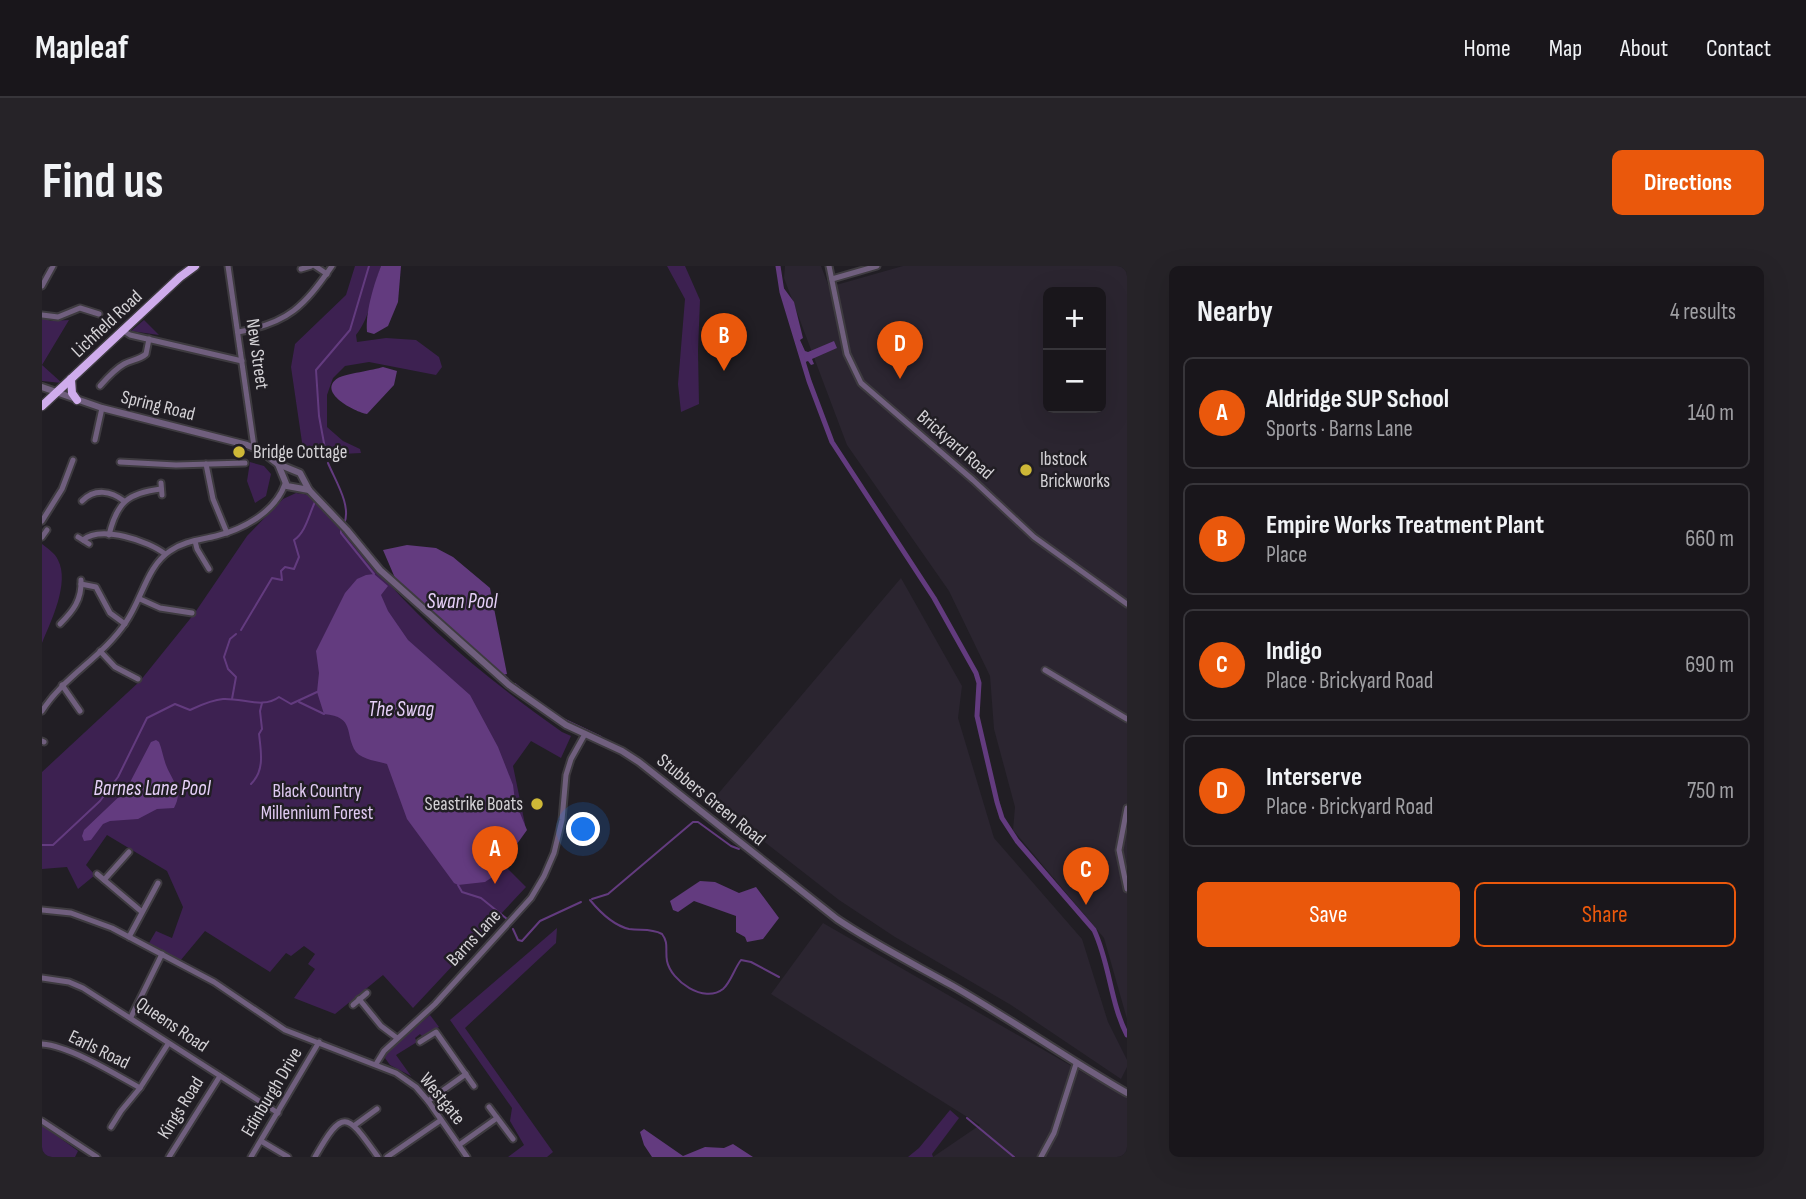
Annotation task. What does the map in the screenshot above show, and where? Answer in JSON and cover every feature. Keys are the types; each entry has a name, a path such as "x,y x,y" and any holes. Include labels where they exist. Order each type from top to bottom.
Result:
{"highway":[{"name":"Lichfield Road","path":"42,406 195,266"},
{"path":"72,379 72,393 77,400"}],"street":[{"path":"42,286 44,276 53,266"},
{"name":"New Street","path":"228,266 254,447"},
{"path":"301,269 313,266 327,274"},
{"path":"238,332 277,322 292,313 306,302 332,266"},
{"name":"Brickyard Road","path":"829,266 847,354 851,368 861,383 1034,537 1127,604"},
{"path":"832,279 877,266"},
{"path":"42,314 58,317 80,308 90,314 99,314"},
{"path":"122,330 149,340 242,361"},
{"path":"100,386 127,362 139,360 146,354 149,340"},
{"path":"102,373 108,378"},
{"name":"Spring Road","path":"42,387 102,408 254,447"},
{"path":"96,440 102,408"},
{"path":"42,711 62,685 100,652 125,624 140,599 153,568 165,554 184,544 227,533 256,520 282,492 291,470 254,447"},
{"path":"42,521 62,489 67,467 73,460"},
{"path":"206,464 213,499 227,533"},
{"path":"278,464 285,481 294,488"},
{"path":"122,465 241,465"},
{"name":"Stubbers Green Road","path":"291,470 298,471 309,490 380,570 478,658 542,710 639,762 837,919 1127,1093"},
{"path":"294,488 302,480"},
{"path":"282,492 294,488 309,490"},
{"path":"109,535 113,520 124,501 141,492 161,489"},
{"path":"82,500 87,492 107,492 124,501"},
{"path":"44,539 47,530"},
{"path":"83,540 92,534 109,535 148,543 165,554"},
{"path":"195,541 209,569"},
{"path":"203,560 209,555"},
{"path":"60,625 79,599 81,582 96,587 110,613 125,624"},
{"path":"140,599 160,608 177,606 192,613"},
{"path":"60,611 66,618"},
{"path":"100,652 115,667 130,670 138,679"},
{"path":"1045,670 1127,719"},
{"path":"62,685 79,708 85,702"},
{"name":"Barns Lane","path":"376,1064 384,1051 448,990 513,920 538,886 550,865 557,843 564,811 568,765 585,734"},
{"path":"1127,808 1119,850 1127,889"},
{"path":"104,880 120,858 129,852"},
{"path":"97,874 142,912"},
{"path":"129,937 158,883"},
{"path":"154,891 161,896"},
{"path":"42,910 72,913 93,920 214,982 279,1026 376,1064"},
{"path":"131,1017 162,954"},
{"name":"Queens Road","path":"42,978 69,982 83,988 278,1113"},
{"path":"353,1004 367,993"},
{"path":"359,999 381,1026 397,1038"},
{"path":"420,1042 436,1032 474,1086"},
{"name":"Edinburgh Drive","path":"251,1157 318,1042"},
{"name":"Earls Road","path":"42,1044 52,1045 140,1088"},
{"path":"111,1127 168,1044"},
{"name":"Westgate","path":"376,1064 409,1081 428,1101 467,1157"},
{"path":"1041,1157 1054,1133 1076,1064"},
{"path":"428,1101 466,1074"},
{"name":"Kings Road","path":"169,1157 220,1076"},
{"path":"489,1107 513,1139"},
{"path":"355,1125 377,1108"},
{"path":"459,1145 497,1118"},
{"path":"387,1157 441,1120"},
{"path":"42,1121 97,1157"},
{"path":"315,1157 335,1125 342,1122 355,1125 378,1157"},
{"path":"261,1140 288,1157"},
{"path":"400,1148 405,1157"}],"shaded area":[{"path":"785,266 821,266 829,287 903,266 1127,266 1127,1019 1104,938 1013,830 1015,807 994,729 990,676 949,591 847,445 784,278"},
{"path":"901,578 962,686 958,718 994,838 1082,939 1108,1022 1127,1060 1127,1067 1121,1079 1011,1005 895,937 839,900 712,801"},
{"path":"823,923 1127,1098 1127,1157 933,1157 980,1125 771,994"}],"green space":[{"path":"355,266 381,266 369,311 356,335 357,342 386,338 416,340 439,357 442,367 436,375 369,362 345,366 333,378 327,395 327,427 343,441 360,449 361,453 304,456 291,367 295,344 346,295"},
{"path":"667,266 685,266 700,300 699,404 681,412 678,384 685,299"},
{"path":"42,318 51,321 69,320 42,365"},
{"path":"144,320 159,335 131,331"},
{"path":"42,365 62,383 42,381"},
{"path":"250,462 264,466 271,474 266,496 255,503 247,481"},
{"name":"Black Country Millennium Forest","path":"296,493 307,495 321,506 390,585 460,653 536,713 571,736 561,758 531,741 513,766 525,824 506,867 526,887 413,1008 383,975 335,1014 294,998 315,969 308,964 315,954 304,946 291,956 286,953 270,972 205,931 180,961 149,943 156,931 172,938 183,907 167,871 107,835 86,865 95,875 78,889 67,867 42,869 42,772 140,681 194,614 247,536 283,499"},
{"path":"42,544 57,557 62,580 58,602 42,643"},
{"path":"557,928 556,943 465,1028 553,1152 547,1157 508,1157 524,1145 510,1121 512,1108 450,1020"},
{"path":"430,1015 439,1027 423,1037 420,1034 415,1038 417,1042 396,1055 411,1076 390,1065 385,1058 387,1051"},
{"path":"950,1110 959,1118 932,1154 933,1157 908,1157 919,1148"},
{"path":"42,1125 78,1151 75,1157 42,1157"}],"water":[{"path":"381,266 401,266 398,302 388,326 374,334 367,332 367,316"},
{"path":"780,283 794,302 803,338 800,340 805,351 834,341 837,348 812,359 814,364 811,365 808,361 803,363"},
{"path":"383,367 397,371 394,385 367,414 354,410 334,395 332,383 338,378"},
{"name":"Swan Pool","path":"407,545 436,548 453,557 490,588 507,674 502,675 393,580 395,578 383,550"},
{"name":"The Swag","path":"374,574 388,586 381,595 388,611 408,640 470,695 498,747 513,785 515,801 527,830 494,876 485,882 458,885 454,883 407,819 387,764 359,755 352,745 345,723 334,716 324,714 317,692 319,673 316,651 345,593 357,579"},
{"name":"Barnes Lane Pool","path":"156,740 176,786 178,796 174,808 157,809 138,819 110,821 103,824 91,840 84,841 84,830 126,790 151,742"},
{"path":"700,881 715,882 739,893 756,887 779,918 763,939 747,942 745,937 736,932 736,916 694,901 678,912 673,910 670,901"},
{"path":"644,1129 683,1156 705,1147 724,1148 733,1144 753,1157 652,1157 640,1132"}],"waterway":[{"path":"326,454 319,416 316,370 350,330 369,266"},
{"path":"778,266 782,292 809,381 832,442 934,598 976,673 979,683 977,716 1002,818 1017,841 1094,930 1127,1035"},
{"path":"328,463 344,501 344,524"},
{"path":"241,630 272,578 282,580 281,571 285,567 294,569 299,557 294,540 304,528 315,502"},
{"path":"341,529 341,533 374,574"},
{"path":"232,699 236,677 228,669 224,657 230,639 236,634"},
{"path":"504,675 508,679"},
{"path":"515,684 526,693"},
{"path":"42,845 53,845 100,801 118,777 147,718 175,704 190,710 219,700 260,703 279,697 291,704 317,692"},
{"path":"299,702 324,714"},
{"path":"251,784 260,767 262,703"},
{"path":"561,718 601,737"},
{"path":"592,899 608,894 693,822 698,822 739,849"},
{"path":"458,885 462,892 481,898 507,919"},
{"path":"590,900 617,924 629,929 662,934 670,969 681,983 698,992 707,994 723,989 741,960 751,962 779,977"},
{"path":"513,929 518,940 522,941 540,921 581,902"},
{"path":"967,1118 1014,1157"}],"place":[{"name":"Empire Works Treatment Plant","path":"724,371"},
{"name":"Interserve","path":"900,379"},
{"name":"Bridge Cottage","path":"239,452"},
{"name":"Ibstock Brickworks","path":"1026,470"},
{"name":"Seastrike Boats","path":"537,804"},
{"name":"Aldridge SUP School","path":"495,884"},
{"name":"Indigo","path":"1086,905"}]}
